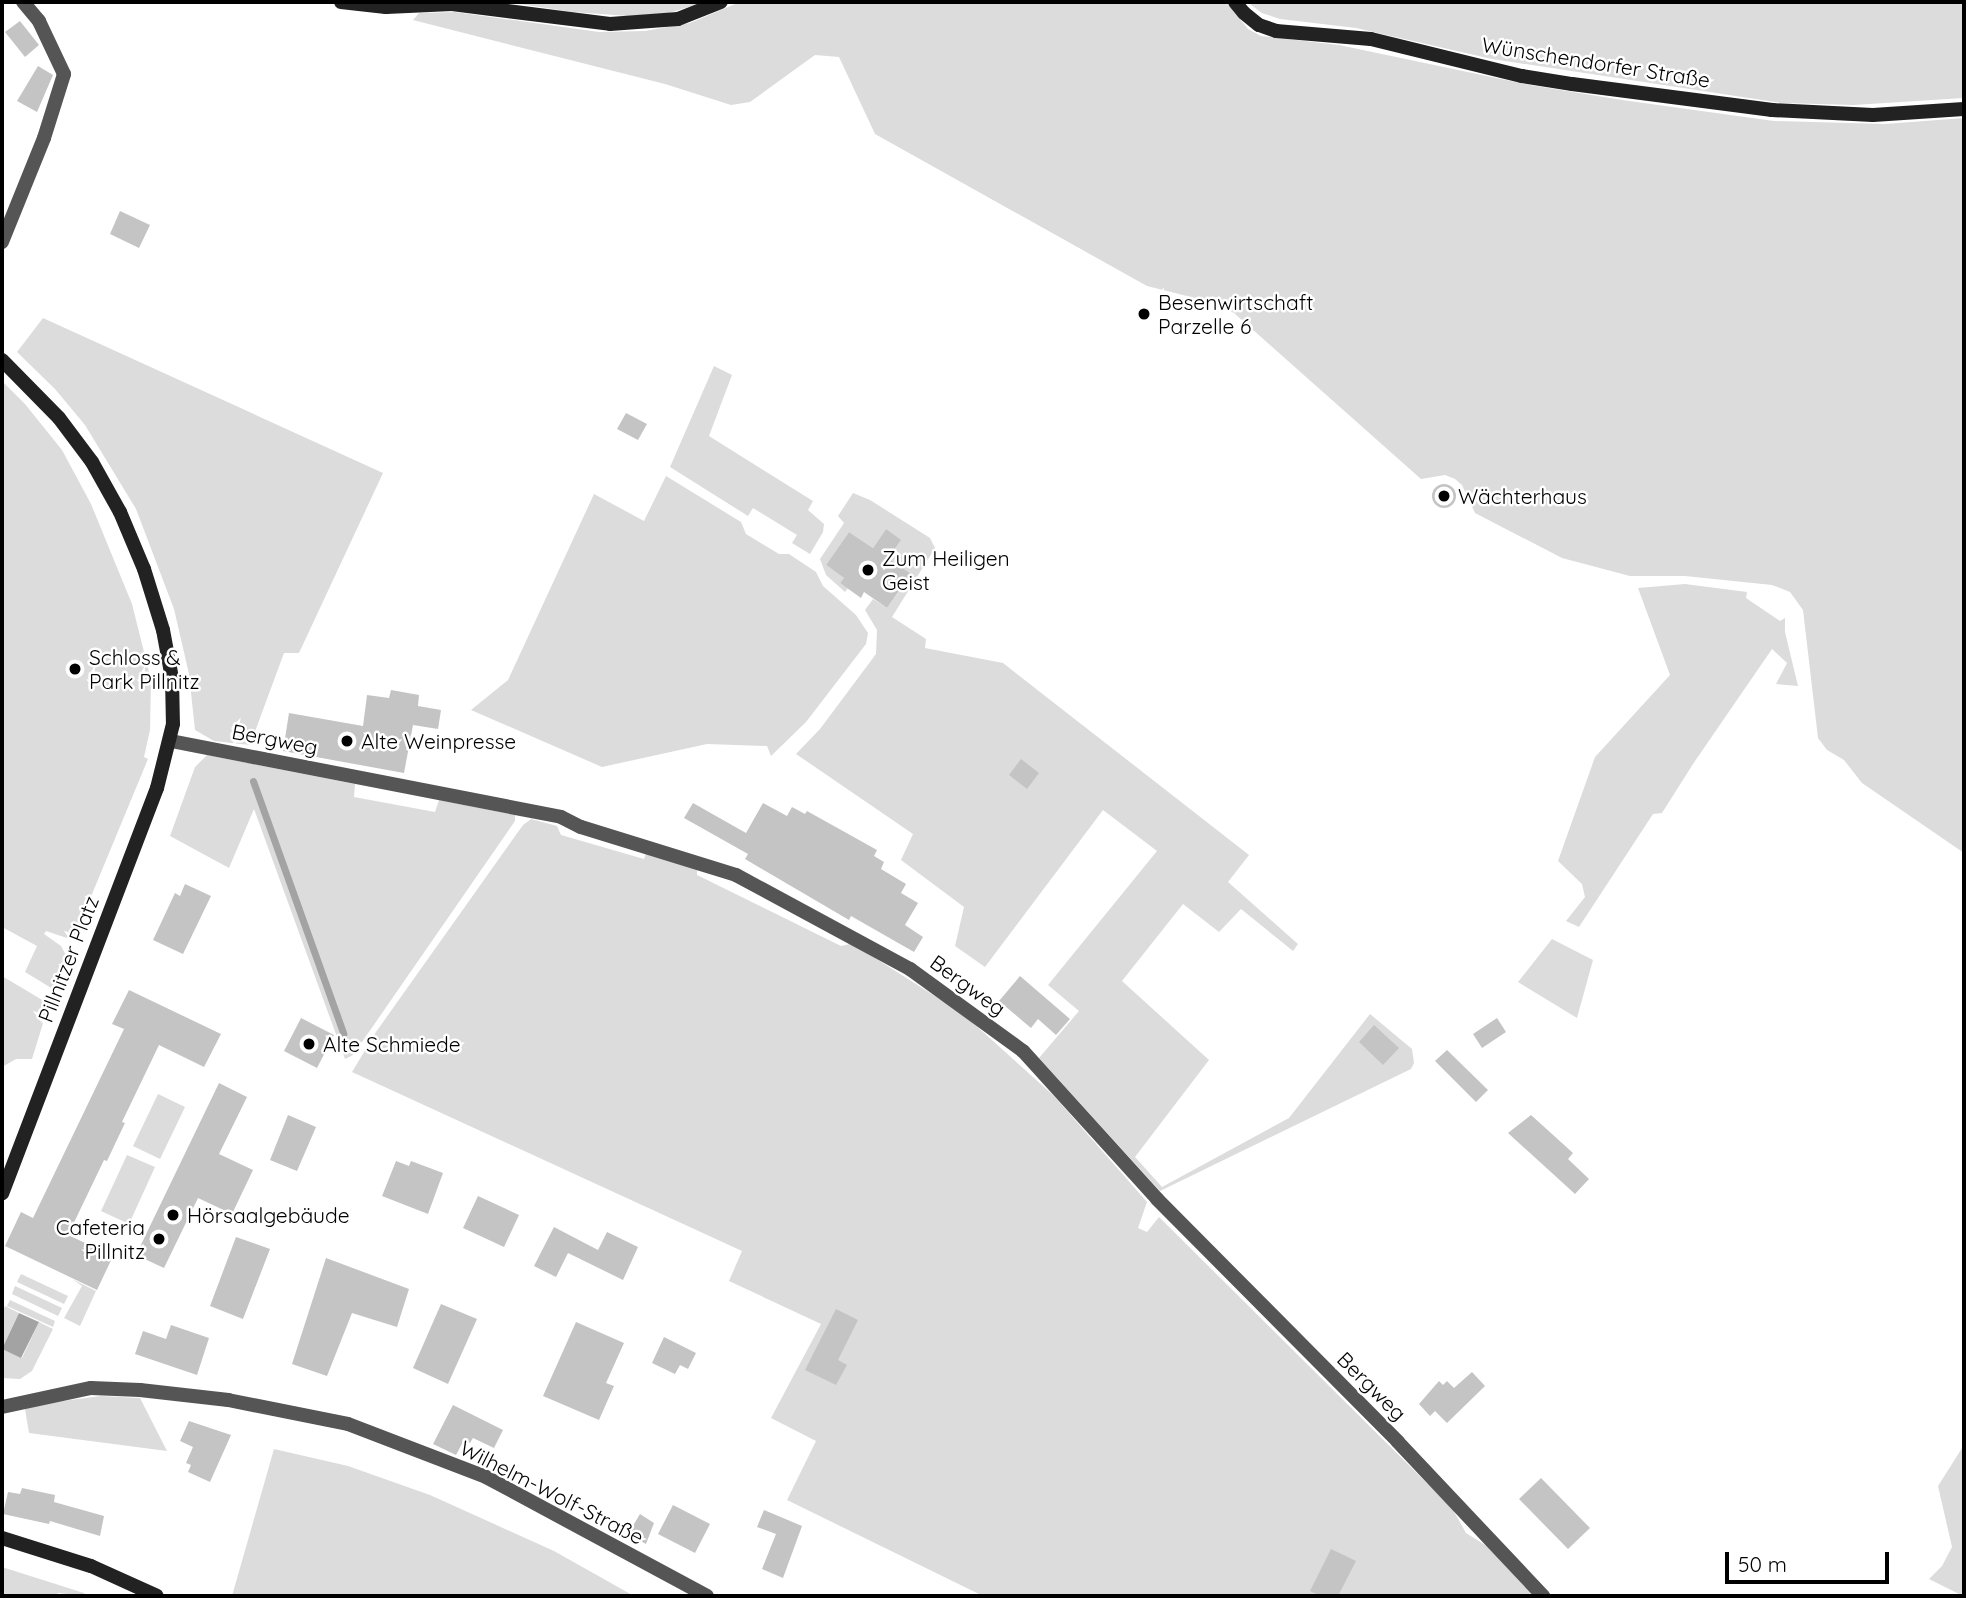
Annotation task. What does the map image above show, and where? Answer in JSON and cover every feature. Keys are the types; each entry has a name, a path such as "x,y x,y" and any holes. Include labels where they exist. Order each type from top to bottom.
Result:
{"street":[{"path":"2,242 44,138 64,74 39,21 23,2"},
{"path":"341,2 386,7 452,4 597,23 647,23 678,19 721,2"},
{"name":"Wünschendorfer Straße","path":"1235,2 1259,25 1276,31 1371,39 1522,76 1559,82 1772,110 1873,115 1964,109"},
{"name":"Pillnitzer Platz","path":"2,360 59,418 92,462 120,512 144,569 163,630 172,678 171,741 157,788 2,1192"},
{"name":"Bergweg","path":"171,741 561,817 581,827 736,875 909,968 1023,1051 1157,1199 1398,1443 1543,1596"},
{"name":"Wilhelm-Wolf-Straße","path":"2,1407 91,1388 140,1390 228,1400 348,1424 486,1477 707,1596"},
{"path":"2,1538 91,1566 132,1590 157,1596"}],"shaded area":[{"path":"506,2 705,2 669,13 629,16 573,12"},
{"path":"740,2 1226,2 1248,29 1261,36 1339,45 1530,85 1622,100 1774,121 1885,124 1964,118 1964,853 1862,783 1844,760 1827,750 1818,738 1803,610 1790,592 1772,585 1685,576 1630,576 1562,558 1475,513 1462,485 1455,479 1445,475 1421,479 1234,313 1211,302 1147,286 875,134 839,57 815,55 750,102 731,105 665,84 413,20 419,13 455,12 599,32 645,31 690,23"},
{"path":"1247,2 1964,2 1964,98 1854,105 1782,103 1492,59 1356,28 1280,19 1262,13"},
{"path":"43,318 383,473 299,653 284,653 250,745 214,741 195,730 189,674 174,609 136,509 85,425 55,389 17,352"},
{"path":"714,366 732,375 709,436 813,501 808,510 824,524 823,532 810,554 792,543 797,535 753,508 748,516 670,467"},
{"name":"Schloss & Park Pillnitz","path":"2,381 25,404 62,450 91,504 132,604 151,680 150,730 144,757 148,759 73,940 46,931 44,934 61,946 67,957 53,989 25,972 37,946 2,927"},
{"path":"666,476 741,522 746,534 779,554 789,554 816,572 823,586 856,615 868,633 866,644 806,722 771,756 767,746 707,744 602,767 471,710 508,680 594,494 644,521"},
{"path":"853,493 870,500 930,538 935,548 892,617 926,639 925,648 1003,663 1249,855 1228,882 1298,944 1293,951 1241,909 1219,932 1183,904 1122,981 1209,1060 1135,1157 1162,1187 1289,1118 1370,1014 1412,1049 1414,1063 1411,1069 1160,1191 1039,1058 1079,1011 1048,985 1157,851 1103,810 985,967 955,946 964,907 901,860 913,834 796,754 820,729 876,654 877,630 865,610 873,599 887,608 911,575 888,558 886,529 873,548 849,532 826,565 844,578 840,583 848,588 845,592 826,575 820,559 844,523 838,516"},
{"path":"1685,584 1747,592 1746,598 1780,621 1785,618 1785,632 1798,686 1776,684 1787,663 1772,649 1662,813 1653,814 1579,927 1566,921 1585,897 1582,884 1558,861 1595,757 1670,675 1638,588"},
{"path":"207,755 355,784 354,797 435,812 439,800 515,815 515,821 353,1055 345,1059 254,809 229,868 170,836 195,767"},
{"path":"531,819 557,826 561,835 644,859 646,853 697,869 697,875 841,946 850,944 861,949 963,1014 1054,1096 1147,1202 1138,1228 1147,1232 1159,1217 1452,1508 1466,1533 1490,1548 1534,1596 983,1596 787,1500 816,1441 771,1418 821,1324 729,1281 742,1251 352,1072 376,1032 523,825"},
{"path":"1552,939 1593,960 1577,1018 1518,982"},
{"path":"2,976 49,1004 32,1059 16,1059 2,1067"},
{"path":"158,1094 185,1107 160,1159 133,1146"},
{"path":"127,1155 155,1167 129,1224 101,1211"},
{"path":"21,1274 68,1296 64,1304 17,1282"},
{"path":"72,1279 96,1291 80,1326 64,1318 82,1286"},
{"path":"15,1286 62,1308 58,1316 12,1294"},
{"path":"10,1300 55,1321 53,1327 7,1306"},
{"path":"5,1306 19,1313 2,1349 2,1314"},
{"path":"19,1313 39,1322 21,1358 2,1349"},
{"path":"39,1322 53,1329 32,1371 20,1379 2,1378 2,1349 22,1358"},
{"path":"101,1396 140,1398 167,1451 29,1433 25,1409 47,1403"},
{"path":"1964,1445 1963,1596 1929,1579 1942,1566 1952,1547 1938,1486"},
{"path":"274,1449 348,1466 430,1495 554,1551 634,1596 232,1596"},
{"path":"2,1567 84,1593 86,1596 58,1593 56,1596 2,1596"}],"building":[{"path":"20,21 39,45 25,57 5,32"},
{"path":"38,66 53,75 37,112 17,101"},
{"path":"120,211 150,225 139,248 110,234"},
{"path":"626,413 647,424 638,440 617,429"},
{"name":"Wächterhaus","path":"1444,484 1455,491 1456,496 1449,507 1444,508 1433,501 1432,496 1439,485"},
{"name":"Zum Heiligen Geist","path":"886,529 901,540 888,558 911,574 887,608 864,592 861,598 840,583 844,578 826,565 849,532 873,548"},
{"name":"Alte Weinpresse","path":"391,690 419,695 418,706 441,710 438,729 413,725 404,773 283,751 289,713 363,726 367,695 389,698"},
{"path":"1021,759 1039,773 1027,789 1009,775"},
{"path":"693,803 746,833 763,803 787,816 792,807 805,814 807,811 877,850 874,856 884,862 881,869 906,884 901,893 918,903 905,925 923,937 914,952 851,916 849,920 745,859 748,854 684,818"},
{"path":"185,884 211,896 183,954 153,940 175,893 180,896"},
{"path":"1020,976 1070,1019 1056,1035 1038,1019 1031,1028 999,1001"},
{"path":"129,990 221,1034 204,1067 159,1045 122,1122 125,1123 107,1161 104,1160 68,1235 113,1256 97,1290 5,1246 21,1212 33,1218 124,1029 112,1024"},
{"name":"Alte Schmiede","path":"301,1018 334,1035 317,1068 284,1051"},
{"path":"1497,1018 1506,1032 1482,1048 1473,1034"},
{"path":"1374,1025 1399,1048 1383,1065 1359,1042"},
{"path":"1447,1050 1488,1090 1476,1102 1435,1061"},
{"name":"Hörsaalgebäude","path":"219,1083 247,1097 219,1154 253,1170 232,1214 198,1198 164,1268 136,1255"},
{"path":"288,1115 316,1127 297,1171 270,1160"},
{"path":"1531,1115 1573,1153 1568,1159 1589,1179 1575,1194 1508,1133"},
{"path":"396,1161 409,1166 411,1161 443,1173 428,1214 382,1196"},
{"path":"478,1196 519,1215 504,1247 463,1228"},
{"path":"554,1227 598,1250 607,1232 638,1247 623,1280 568,1253 556,1277 534,1266"},
{"path":"236,1237 270,1249 243,1319 210,1306"},
{"path":"326,1258 409,1289 397,1327 352,1313 327,1376 292,1364"},
{"path":"441,1304 477,1319 448,1384 413,1368"},
{"path":"836,1309 858,1320 838,1360 847,1365 836,1385 805,1370"},
{"path":"576,1322 624,1343 606,1383 614,1386 599,1420 543,1396"},
{"path":"171,1325 209,1338 197,1375 135,1354 143,1331 166,1339"},
{"path":"664,1337 696,1353 688,1369 680,1365 675,1374 652,1363"},
{"path":"1472,1372 1485,1386 1447,1423 1435,1411 1430,1416 1419,1404 1439,1381 1443,1385 1447,1381 1454,1388"},
{"path":"453,1405 503,1430 494,1448 473,1438 470,1443 464,1440 456,1455 433,1444"},
{"path":"189,1421 231,1435 210,1482 188,1472 191,1465 186,1463 193,1447 180,1441"},
{"path":"1541,1478 1590,1528 1568,1549 1519,1499"},
{"path":"22,1488 55,1495 54,1502 104,1516 100,1536 50,1521 49,1524 3,1514 8,1492 20,1494"},
{"path":"673,1505 710,1524 695,1553 658,1534"},
{"path":"764,1510 802,1526 783,1578 762,1569 776,1534 757,1527"},
{"path":"640,1514 654,1523 646,1544 628,1534"},
{"path":"1331,1549 1356,1561 1338,1596 1320,1596 1310,1591"}],"waterway":[{"path":"253,781 343,1033"}],"place":[{"name":"Besenwirtschaft Parzelle 6","path":"1144,314"},
{"name":"Wächterhaus","path":"1444,496"},
{"name":"Zum Heiligen Geist","path":"868,570"},
{"name":"Schloss & Park Pillnitz","path":"75,669"},
{"name":"Alte Weinpresse","path":"347,741"},
{"name":"Alte Schmiede","path":"309,1044"},
{"name":"Hörsaalgebäude","path":"173,1215"},
{"name":"Cafeteria Pillnitz","path":"159,1239"}]}
